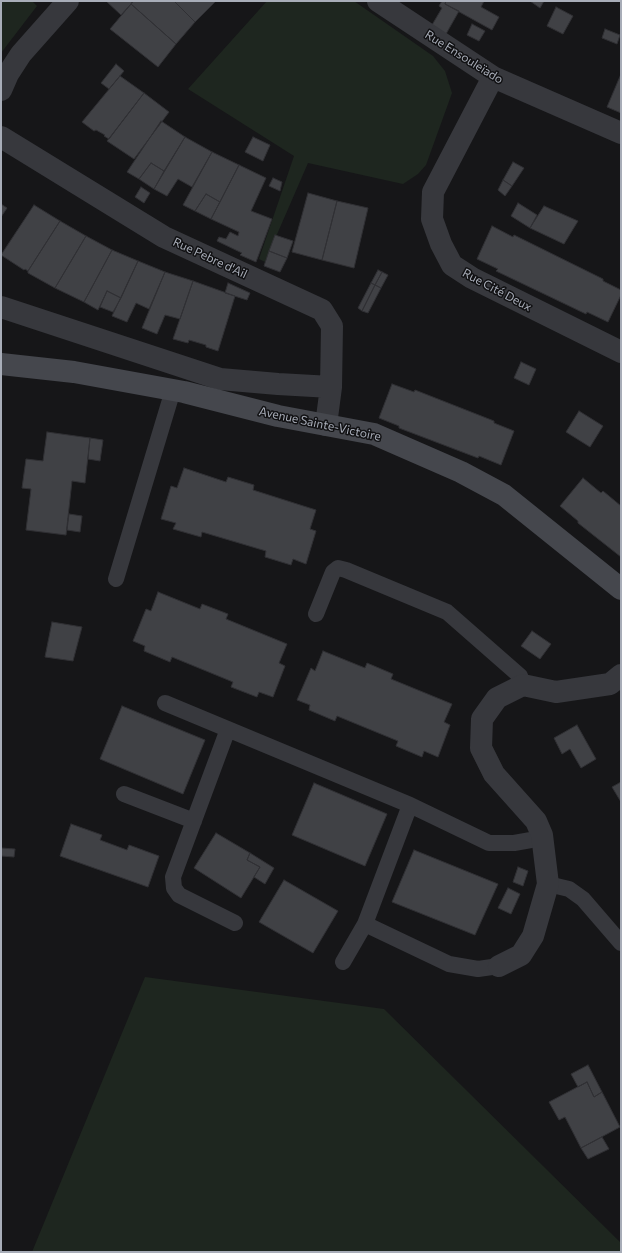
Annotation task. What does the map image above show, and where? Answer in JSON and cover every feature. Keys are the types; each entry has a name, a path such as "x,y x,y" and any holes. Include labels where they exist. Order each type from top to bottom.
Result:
{"street":[{"path":"1,90 8,74 21,54 68,1"},
{"name":"Rue Ensouleïado","path":"378,1 493,77 621,133"},
{"name":"Rue Cité Deux","path":"493,77 433,192 432,219 441,244 452,265 472,278 621,352"},
{"name":"Rue Pebre d'Ail","path":"1,137 164,237 322,310 332,326 331,387 326,425"},
{"path":"1,307 220,379 331,387"},
{"name":"Avenue Sainte-Victoire","path":"1,364 74,372 173,390 278,416 374,434 461,472 504,495 621,589"},
{"path":"499,966 521,955 533,936 548,884 542,835 536,821 494,774 481,748 482,719 497,698 523,685 556,692 610,684 621,675"}],"lane":[{"path":"116,579 173,390"},
{"path":"316,614 333,572 338,568 346,570 447,612 520,676 523,685"},
{"path":"165,703 410,805 489,842 514,843 530,840 542,835"},
{"path":"228,729 174,877 174,888 179,895 235,923"},
{"path":"124,794 194,821"},
{"path":"343,962 365,924 410,805"},
{"path":"548,884 569,889 584,899 621,943"},
{"path":"365,924 449,964 478,969 499,966"}],"shaded area":[{"path":"1,1 32,1 37,6 1,53"},
{"path":"267,1 354,1 433,56 445,71 452,93 426,165 418,174 403,184 308,163 265,262 259,259 294,156 188,89"},
{"path":"145,977 384,1009 621,1243 621,1252 32,1252"}],"building":[{"path":"106,1 130,1 132,3 121,15"},
{"path":"134,1 174,1 195,22 176,44 131,4"},
{"path":"174,1 216,1 195,22"},
{"path":"442,1 446,1 445,4 459,11 446,34 432,25 442,8 439,6"},
{"path":"446,1 484,1 481,7 499,17 492,30 445,4"},
{"path":"530,1 544,1 540,8"},
{"path":"131,4 176,44 158,67 110,29"},
{"path":"556,7 573,16 563,34 547,26"},
{"path":"472,24 485,31 479,41 467,35"},
{"path":"605,29 620,35 617,44 602,38"},
{"path":"116,64 124,71 109,89 101,83"},
{"path":"621,74 621,113 607,107"},
{"path":"120,76 144,93 109,139 104,136 105,135 96,130 94,131 82,122"},
{"path":"144,93 169,112 134,159 107,141"},
{"path":"161,121 185,137 164,171 151,163 139,179 127,172"},
{"path":"185,137 212,152 192,187 178,179 167,196 154,189"},
{"path":"253,137 270,145 263,161 245,152"},
{"path":"212,152 239,165 220,202 206,194 195,211 183,205"},
{"path":"513,162 524,168 512,186 503,180"},
{"path":"151,163 164,171 154,189 139,179"},
{"path":"239,165 266,178 251,211 272,219 256,262 240,255 242,253 217,241 219,237 226,239 230,232 238,236 239,232 211,219"},
{"path":"273,178 282,182 280,191 269,186"},
{"path":"503,180 512,186 505,196 498,190"},
{"path":"141,187 150,193 144,203 135,197"},
{"path":"308,193 337,201 322,260 292,252"},
{"path":"206,194 220,202 211,219 195,211"},
{"path":"337,201 368,208 354,268 322,260"},
{"path":"518,203 537,215 530,228 511,216"},
{"path":"1,204 7,208 1,217"},
{"path":"34,205 60,221 28,271 1,255"},
{"path":"544,206 578,221 564,244 530,228"},
{"path":"60,221 86,236 55,288 28,273 28,271"},
{"path":"492,226 513,237 514,235 603,279 603,281 621,290 621,295 608,322 587,312 586,314 496,271 498,269 477,259"},
{"path":"275,235 293,241 287,258 269,251"},
{"path":"86,236 112,250 84,302 55,288"},
{"path":"112,250 138,261 121,298 107,291 98,310 84,302"},
{"path":"269,251 287,258 280,272 264,266"},
{"path":"138,261 165,272 149,309 136,303 127,322 112,316"},
{"path":"378,270 382,272 375,285 371,283"},
{"path":"165,272 193,281 180,319 165,315 157,334 142,328"},
{"path":"382,272 388,275 381,288 375,285"},
{"path":"193,281 235,296 218,351 206,347 206,345 189,340 188,343 173,339"},
{"path":"228,283 250,293 247,300 225,293"},
{"path":"371,283 375,285 362,311 358,308"},
{"path":"375,285 381,288 368,313 362,311"},
{"path":"107,291 121,298 113,312 100,307"},
{"path":"521,362 536,369 529,385 514,378"},
{"path":"392,384 414,392 415,390 494,421 494,423 514,431 501,465 479,456 478,458 399,428 399,426 379,418"},
{"path":"579,411 603,426 590,447 566,432"},
{"path":"47,432 90,438 85,483 72,481 66,535 26,530 31,489 22,488 26,459 43,461"},
{"path":"90,438 103,440 100,461 88,459"},
{"path":"184,468 226,482 228,477 254,485 253,490 316,510 310,529 316,531 306,564 293,559 291,565 265,557 266,551 202,532 201,537 173,529 176,523 161,519 171,486 177,488"},
{"path":"583,478 601,493 603,491 621,506 621,557 578,523 578,521 560,506"},
{"path":"69,514 82,516 80,532 67,530"},
{"path":"158,592 200,609 202,604 228,614 226,619 287,644 279,663 285,666 273,697 259,692 257,697 231,687 233,682 172,657 170,662 144,651 145,646 133,641 146,609 151,611"},
{"path":"52,622 82,627 73,661 45,657"},
{"path":"532,631 551,644 540,659 521,646"},
{"path":"323,651 365,668 367,663 393,674 391,679 452,704 444,722 450,725 438,757 424,751 422,757 396,746 398,741 337,716 335,721 309,710 310,705 297,700 311,668 315,671"},
{"path":"122,706 205,740 183,794 100,759"},
{"path":"577,725 596,759 581,768 570,749 562,754 554,738"},
{"path":"621,782 621,802 612,787"},
{"path":"314,783 387,814 365,866 292,835"},
{"path":"71,824 102,835 100,840 127,850 129,845 159,856 148,887 60,856"},
{"path":"216,833 250,853 247,860 260,867 241,898 194,868"},
{"path":"1,848 15,849 14,857 1,856"},
{"path":"414,850 498,884 475,935 392,902"},
{"path":"250,853 274,868 265,884 254,877 260,867 247,860"},
{"path":"518,867 528,871 523,886 513,882"},
{"path":"284,880 338,911 313,953 259,922"},
{"path":"508,888 520,894 511,914 498,908"},
{"path":"588,1065 602,1092 594,1097 587,1082 578,1087 571,1074"},
{"path":"587,1082 594,1097 602,1092 620,1127 581,1148 565,1117 559,1120 549,1102"},
{"path":"602,1137 609,1149 588,1159 581,1148"}]}
